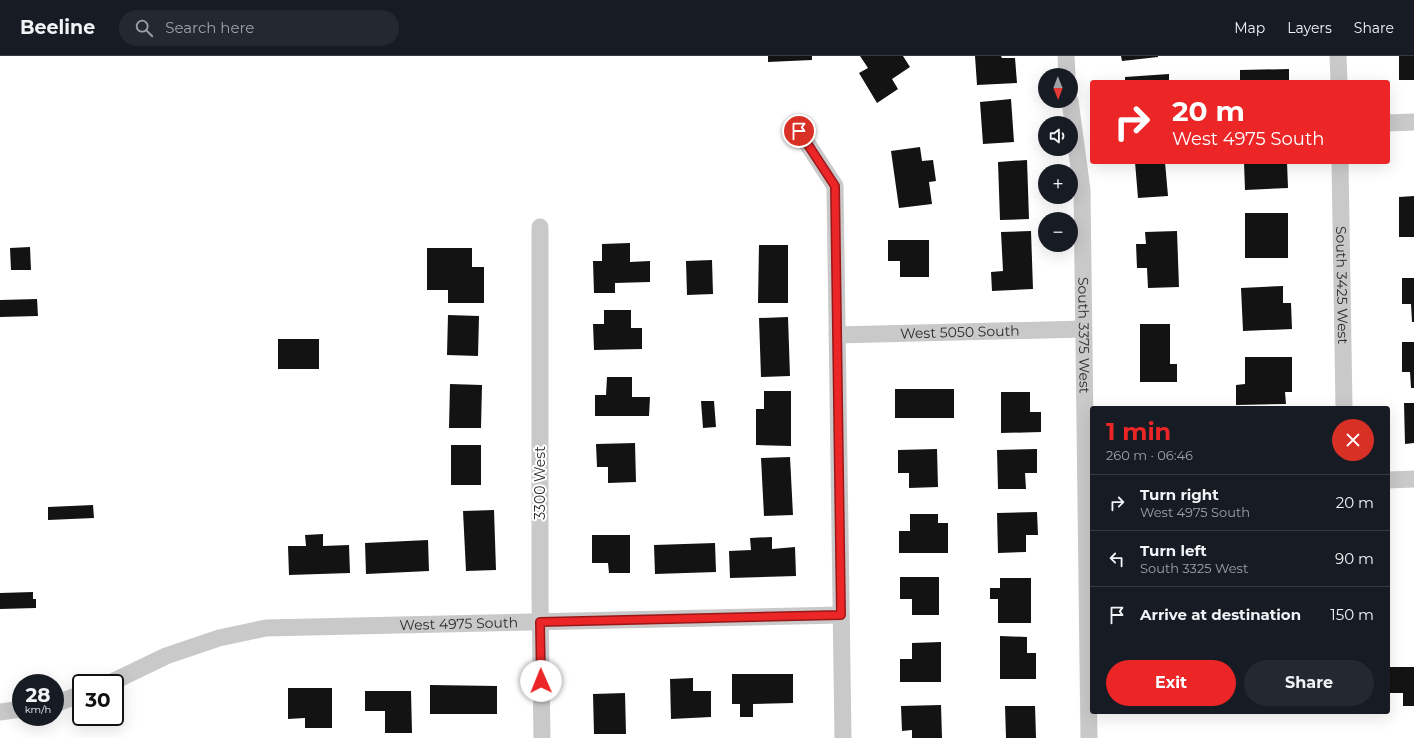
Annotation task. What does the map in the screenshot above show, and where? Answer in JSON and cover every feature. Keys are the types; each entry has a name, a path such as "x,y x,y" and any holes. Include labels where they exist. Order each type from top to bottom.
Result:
{"street":[{"path":"1066,56 1067,68"},
{"path":"1338,56 1339,80"},
{"name":"South 3375 West","path":"1071,108 1082,190 1089,738"},
{"path":"1390,123 1414,122"},
{"path":"799,131 835,186 843,738"},
{"name":"South 3425 West","path":"1340,164 1344,406"},
{"name":"3300 West","path":"540,227 540,622 542,738"},
{"name":"West 5050 South","path":"837,335 1084,328"},
{"path":"1390,480 1414,479"},
{"name":"West 4975 South","path":"124,676 166,656 219,638 266,628 841,615"},
{"path":"0,712 12,710"}],"building":[{"path":"768,56 812,56 812,60 768,62"},
{"path":"860,56 903,56 910,67 892,79 898,89 877,103 859,73 868,68"},
{"path":"975,56 1001,56 1002,58 1015,58 1017,83 977,85"},
{"path":"1121,56 1158,56 1158,57 1122,61"},
{"path":"1399,56 1414,56 1414,80 1399,80"},
{"path":"1289,69 1289,80 1240,80 1240,70"},
{"path":"1169,74 1169,80 1125,80 1125,77"},
{"path":"1011,99 1014,142 983,144 980,102"},
{"path":"920,147 922,161 933,160 936,181 929,182 932,204 899,208 891,151"},
{"path":"1027,160 1029,219 1000,220 998,162"},
{"path":"1135,164 1165,164 1168,196 1138,198"},
{"path":"1244,164 1287,164 1288,188 1245,190"},
{"path":"1414,196 1414,237 1399,237 1399,197"},
{"path":"1245,213 1288,213 1288,258 1245,258"},
{"path":"1031,231 1033,289 992,291 991,272 1003,271 1001,232"},
{"path":"1177,231 1179,287 1148,288 1147,268 1137,268 1136,244 1146,244 1145,232"},
{"path":"888,240 929,240 929,277 900,277 900,261 888,261"},
{"path":"630,243 630,262 650,261 650,282 615,283 615,293 594,293 593,261 602,261 602,244"},
{"path":"759,245 788,245 788,303 758,303"},
{"path":"30,247 31,270 11,270 10,248"},
{"path":"427,248 472,248 472,267 484,267 484,303 448,303 448,290 427,290"},
{"path":"712,260 713,294 687,295 686,261"},
{"path":"1402,278 1414,278 1414,322 1412,322 1411,304 1402,304"},
{"path":"1283,286 1283,303 1291,303 1292,329 1243,331 1241,288"},
{"path":"37,299 38,316 0,317 0,300"},
{"path":"604,310 631,310 631,328 642,328 642,349 594,350 593,324 604,324"},
{"path":"448,315 479,316 478,356 447,355"},
{"path":"788,317 790,376 761,377 759,318"},
{"path":"1140,324 1170,324 1170,364 1177,364 1177,382 1140,382"},
{"path":"278,339 319,339 319,369 278,369"},
{"path":"1402,342 1414,342 1414,388 1411,388 1410,372 1402,372"},
{"path":"1245,357 1292,357 1292,392 1285,392 1286,404 1236,405 1236,385 1245,384"},
{"path":"607,377 632,377 632,397 650,397 649,416 595,416 595,395 606,395"},
{"path":"450,384 482,385 481,428 449,428"},
{"path":"895,389 954,389 954,418 895,418"},
{"path":"764,391 791,391 791,446 756,445 756,409 764,409"},
{"path":"1001,392 1030,392 1030,412 1041,412 1041,432 1001,433"},
{"path":"701,401 714,401 716,427 703,428"},
{"path":"1404,403 1414,403 1414,443 1405,444"},
{"path":"635,443 636,482 608,483 608,467 597,467 596,444"},
{"path":"451,445 481,445 481,485 451,485"},
{"path":"937,449 938,487 909,488 909,473 898,473 898,450"},
{"path":"1037,449 1037,473 1025,473 1026,489 998,489 997,450"},
{"path":"790,457 793,515 764,516 761,458"},
{"path":"93,505 94,518 48,520 48,507"},
{"path":"494,510 496,570 466,571 463,511"},
{"path":"1037,512 1038,535 1026,535 1026,552 998,553 997,513"},
{"path":"910,514 938,514 938,523 948,523 948,553 899,553 899,531 910,531"},
{"path":"323,534 323,546 349,545 350,573 289,575 288,546 306,546 305,535"},
{"path":"592,535 630,535 630,573 609,573 608,563 592,563"},
{"path":"772,537 772,549 795,547 796,576 730,578 729,551 751,550 750,538"},
{"path":"428,540 429,571 366,574 365,543"},
{"path":"715,543 716,572 655,574 654,545"},
{"path":"900,577 939,577 939,615 912,615 912,599 900,599"},
{"path":"1000,578 1031,578 1031,623 998,623 998,599 990,599 990,588 1000,588"},
{"path":"33,592 33,599 36,599 36,608 0,609 0,593"},
{"path":"1000,636 1027,637 1027,653 1036,653 1036,679 1000,679"},
{"path":"941,642 941,682 900,682 900,659 912,659 912,643"},
{"path":"1390,667 1414,667 1414,706 1403,706 1403,693 1390,693"},
{"path":"732,674 793,674 793,703 753,704 753,717 740,717 740,704 732,704"},
{"path":"693,678 693,691 711,691 711,717 671,719 670,679"},
{"path":"430,685 497,686 497,714 430,714"},
{"path":"288,688 332,688 332,728 305,728 305,718 288,719"},
{"path":"365,691 411,691 412,733 385,733 385,711 365,711"},
{"path":"625,693 626,734 594,734 593,694"},
{"path":"941,705 942,738 912,738 912,730 902,731 901,706"},
{"path":"1005,706 1035,706 1036,738 1006,738"}],"route":[{"path":"541,681 540,622 841,615 835,186 799,131"}]}
